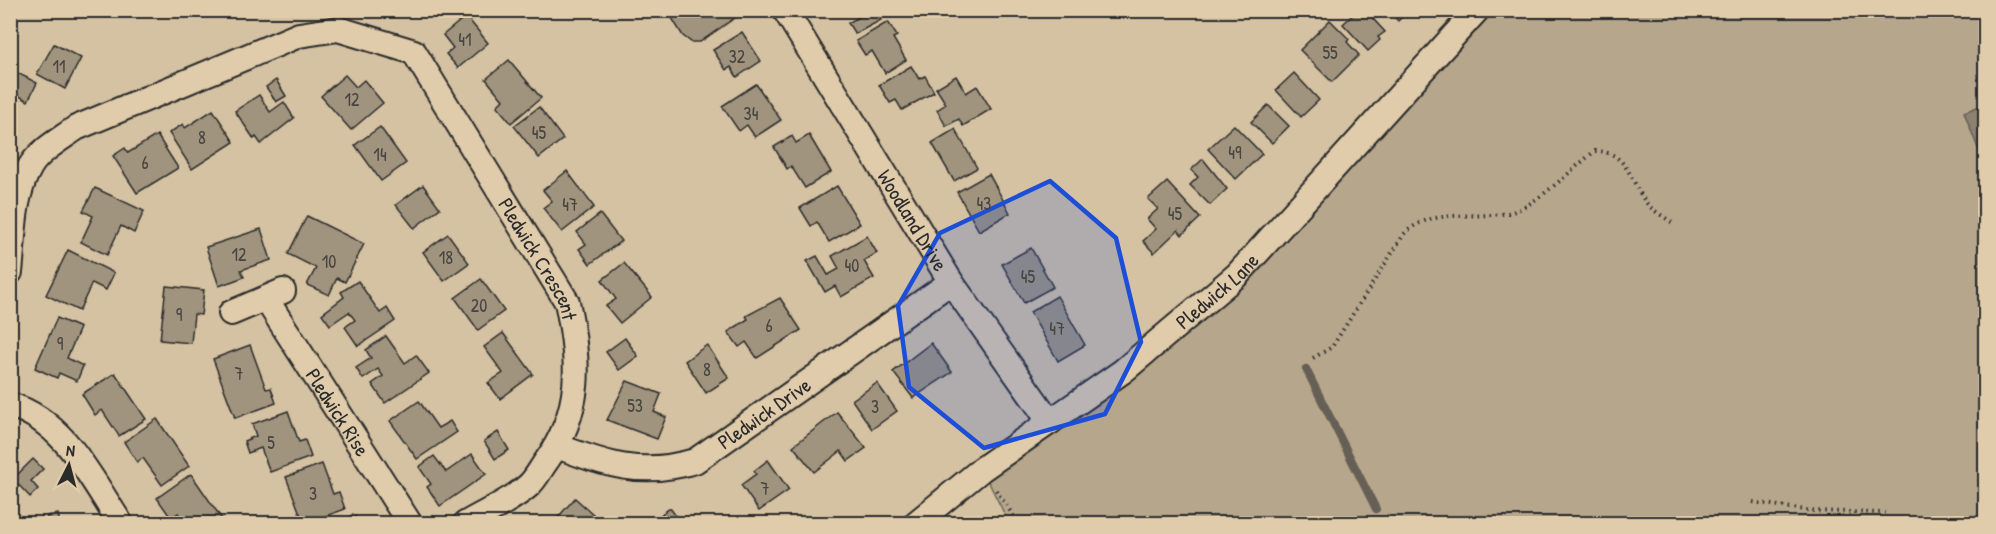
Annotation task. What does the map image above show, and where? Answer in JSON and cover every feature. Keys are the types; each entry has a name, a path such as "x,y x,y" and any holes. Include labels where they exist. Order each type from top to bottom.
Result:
{"street":[{"name":"Woodland Drive","path":"785,10 951,282 1050,422"},
{"name":"Pledwick Lane","path":"915,524 982,469 1123,371 1237,275 1477,10"},
{"name":"Pledwick Crescent","path":"10,272 19,193 30,166 76,128 131,103 337,20 414,52 567,302 576,343 577,382 570,419 557,447 529,485 465,524"},
{"name":"Pledwick Drive","path":"557,447 604,464 637,469 668,469 695,461 951,282"},
{"name":"Pledwick Rise","path":"231,313 274,295 410,524"},
{"path":"10,405 27,410 54,427 121,524"}],"path":[{"path":"1313,358 1332,346 1404,234 1414,225 1428,219 1513,212 1534,199 1595,151 1614,155 1624,165 1645,201 1674,224"},
{"path":"982,469 1019,524"},
{"path":"1753,502 1812,511 1885,513"}],"highlighted area":[{"path":"1050,181 1116,238 1141,342 1105,414 984,448 909,387 898,306 940,233"}],"shaded area":[{"path":"1477,11 1985,11 1985,523 1009,523 982,469 1237,275"},
{"path":"1985,104 1986,163 1984,164 1964,112"}],"building":[{"path":"667,10 732,10 736,17 700,42 691,42 683,36"},
{"path":"875,10 881,20 855,34 848,23"},
{"path":"1358,10 1365,10 1385,32 1378,37 1380,40 1368,51 1343,24"},
{"path":"1388,10 1409,10 1398,21"},
{"path":"466,16 488,43 458,68 446,54 453,48 443,35"},
{"path":"1330,20 1349,39 1347,42 1359,55 1332,82 1300,50"},
{"path":"888,22 897,36 893,38 906,60 885,73 872,51 865,55 856,41"},
{"path":"742,32 761,61 737,77 731,67 726,70 713,50"},
{"path":"54,44 81,58 65,89 37,74"},
{"path":"509,60 541,98 511,123 497,106 503,100 486,79"},
{"path":"911,66 919,79 925,76 934,92 902,110 896,100 890,103 879,85"},
{"path":"10,69 37,83 28,101 16,94 10,106"},
{"path":"1294,73 1319,100 1301,117 1276,90"},
{"path":"345,75 356,87 364,80 383,103 351,130 321,96"},
{"path":"956,76 966,93 977,86 991,109 963,126 959,119 946,126 937,110 946,104 936,88"},
{"path":"276,80 286,96 276,102 266,87"},
{"path":"756,84 781,120 755,137 747,125 739,131 722,106"},
{"path":"259,95 270,112 284,102 294,118 261,144 256,137 254,139 235,111"},
{"path":"1268,105 1289,126 1272,143 1251,122"},
{"path":"539,107 563,139 539,158 514,126"},
{"path":"213,110 234,142 192,169 169,133 183,124 185,128"},
{"path":"1234,125 1262,154 1236,179 1208,149"},
{"path":"380,127 406,163 381,181 355,145"},
{"path":"955,129 977,168 954,181 932,143"},
{"path":"157,135 178,168 137,193 113,156 125,148 128,153"},
{"path":"809,135 831,172 805,188 791,166 787,169 774,147 792,136 796,143"},
{"path":"1203,159 1227,189 1210,205 1190,185 1198,177 1191,170"},
{"path":"567,171 594,207 562,232 543,208 552,201 543,190"},
{"path":"989,174 1010,213 979,231 957,192"},
{"path":"1167,182 1200,218 1182,235 1178,230 1154,253 1143,241 1156,229 1147,219 1158,209 1148,199"},
{"path":"423,185 440,208 414,228 396,205"},
{"path":"837,186 860,224 829,242 817,222 811,226 800,208"},
{"path":"95,188 144,211 134,233 121,226 107,255 81,242 93,216 83,211"},
{"path":"600,214 621,241 590,264 579,249 586,244 577,232"},
{"path":"307,216 364,244 345,282 337,278 329,295 307,285 316,268 288,254"},
{"path":"261,229 271,260 241,270 244,277 219,286 206,247"},
{"path":"448,234 469,263 444,281 423,252"},
{"path":"867,236 877,253 864,261 874,278 841,297 835,286 825,292 807,261 817,256 828,275 839,269 832,256"},
{"path":"1031,248 1053,287 1024,303 1002,264"},
{"path":"68,250 114,273 106,290 92,283 79,311 46,295"},
{"path":"624,263 652,297 620,323 606,306 616,299 602,280"},
{"path":"481,279 504,311 478,330 455,298"},
{"path":"358,281 380,313 387,308 395,321 358,346 345,327 355,320 349,312 330,325 322,314 344,297 341,292"},
{"path":"166,286 204,290 201,315 194,314 191,343 160,340"},
{"path":"1057,296 1085,345 1058,361 1030,312"},
{"path":"780,298 801,330 757,358 746,342 739,347 728,332 748,319 746,316"},
{"path":"57,318 80,328 67,358 83,366 77,381 59,373 57,378 35,368"},
{"path":"503,333 533,374 500,399 488,383 503,373 484,347"},
{"path":"386,336 405,363 416,355 429,373 385,403 372,384 383,376 378,369 363,379 356,368 371,358 366,350"},
{"path":"625,338 638,356 619,370 606,352"},
{"path":"931,343 952,372 913,398 893,372"},
{"path":"250,345 266,389 271,388 276,403 235,418 213,359"},
{"path":"707,345 729,378 706,393 685,361"},
{"path":"115,373 146,419 119,436 102,410 95,415 82,394"},
{"path":"627,381 661,394 654,412 666,417 657,439 607,420"},
{"path":"877,383 897,411 872,429 852,400"},
{"path":"419,401 438,428 450,421 457,432 417,459 390,421"},
{"path":"288,411 299,442 305,440 311,457 270,472 261,448 248,453 244,441 256,436 252,424"},
{"path":"837,412 866,448 848,461 841,451 814,472 793,446"},
{"path":"157,419 189,466 162,485 143,458 137,462 124,442"},
{"path":"498,432 509,450 495,459 484,441"},
{"path":"472,454 486,474 440,506 427,487 431,484 419,467 434,456 446,472"},
{"path":"33,459 43,469 31,481 38,489 30,497 13,479"},
{"path":"768,460 789,490 759,511 741,485 756,474 754,471"},
{"path":"322,464 333,494 339,492 345,509 304,524 286,477"},
{"path":"191,474 222,519 215,524 186,524 178,513 171,518 157,498"},
{"path":"575,498 604,524 552,524"},
{"path":"670,508 682,524 648,524"},
{"path":"58,514 60,524 31,524 47,521 47,516"},
{"path":"353,514 360,524 341,524"}],"waterway":[{"path":"1306,369 1376,509"}]}
